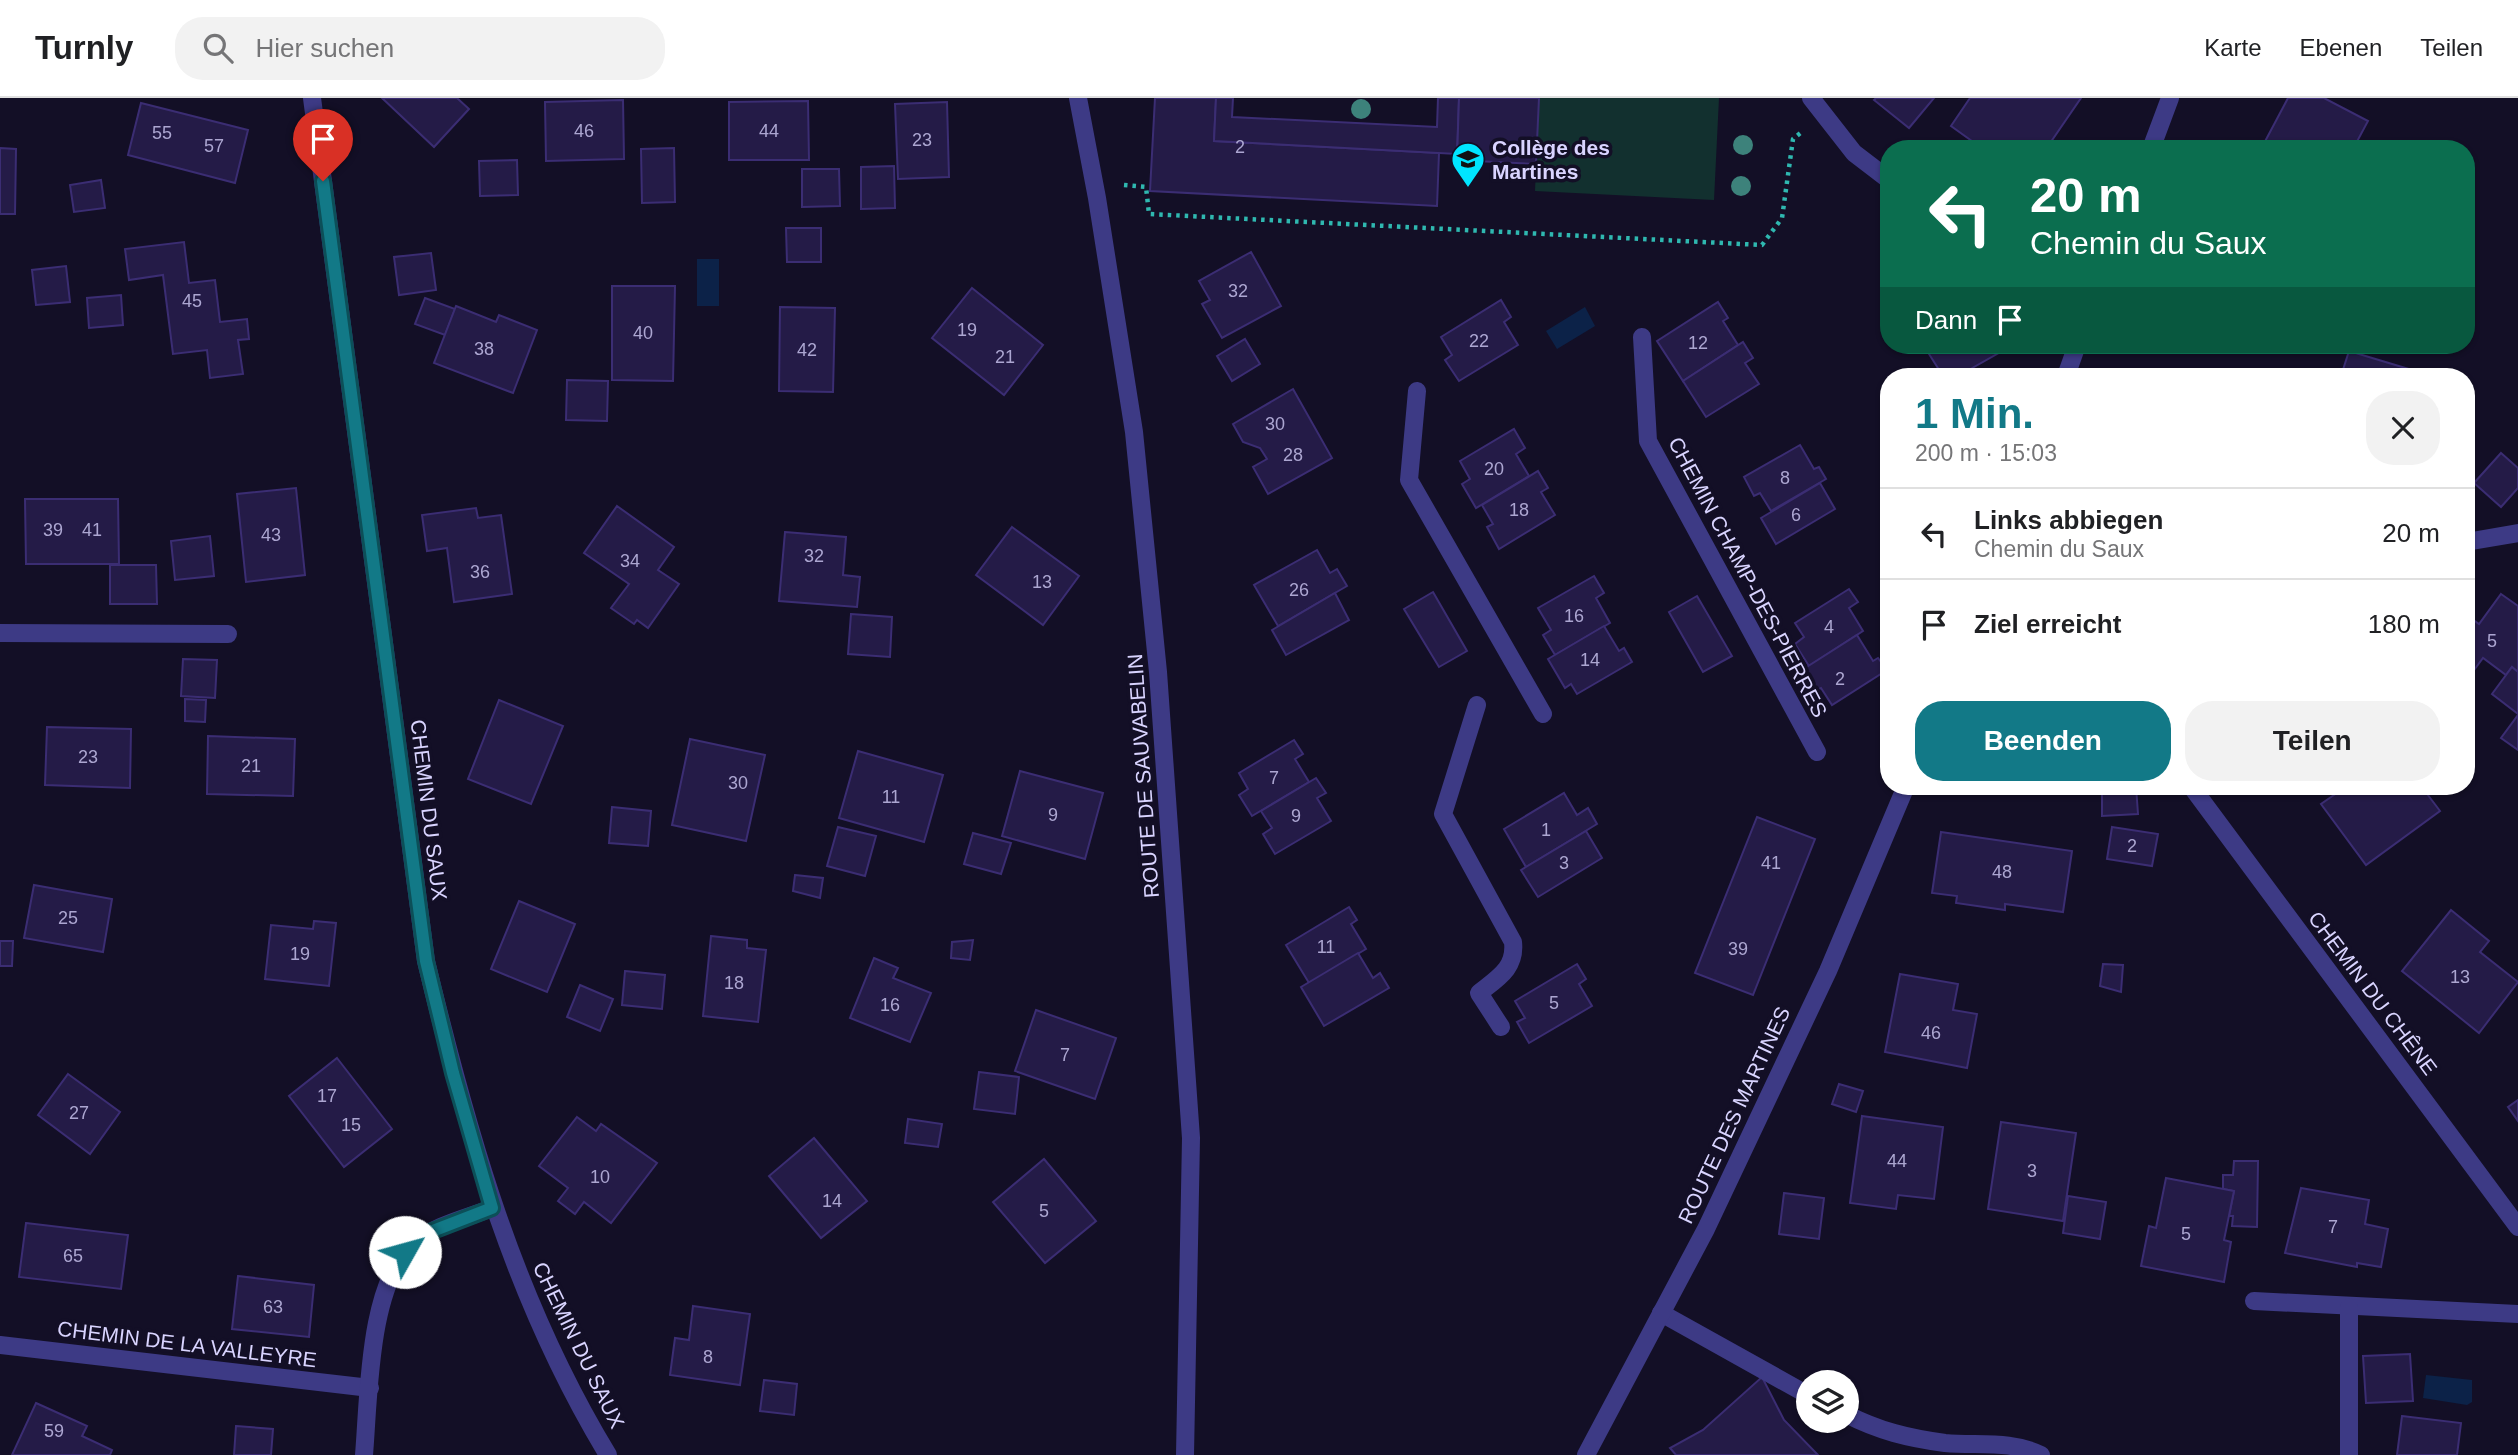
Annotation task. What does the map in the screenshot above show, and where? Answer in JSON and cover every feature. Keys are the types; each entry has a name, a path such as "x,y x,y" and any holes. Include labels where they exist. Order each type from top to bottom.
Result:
{"street":[{"name":"CHEMIN DU SAUX","path":"312,98 426,961 453,1073 492,1208 544,1334 608,1455"},
{"name":"ROUTE DE SAUVABELIN","path":"1078,98 1097,198 1134,432 1158,672 1191,1139 1185,1455"},
{"path":"1811,98 1854,153 1880,173"},
{"path":"2154,140 2170,98"},
{"name":"CHEMIN CHAMP-DES-PIERRES","path":"1642,337 1648,442 1817,752"},
{"path":"1416,391 1409,480 1543,714"},
{"path":"2475,540 2518,533"},
{"path":"0,633 228,634"},
{"path":"1477,705 1443,814 1513,942 1513,961 1507,970 1479,993 1501,1027"},
{"name":"ROUTE DES MARTINES","path":"1586,1455 1706,1229 1823,982 1902,795"},
{"name":"CHEMIN DU CHÊNE","path":"2198,795 2518,1227"},
{"path":"364,1455 382,1302 392,1273 405,1252 430,1232 492,1208"},
{"path":"2254,1301 2518,1314"},
{"path":"2349,1307 2349,1455"},
{"path":"1661,1313 1796,1388"},
{"name":"CHEMIN DE LA VALLEYRE","path":"0,1345 370,1388"},
{"path":"1859,1421 1881,1432 1945,1443 2023,1446 2041,1455"}],"path":[{"path":"1120,185 1146,187 1149,214 1762,245 1782,218 1793,139 1822,114"}],"green space":[{"path":"1539,98 1719,98 1714,200 1535,191"}],"water":[{"path":"697,259 719,259 719,306 697,306"},
{"path":"1585,307 1595,326 1557,349 1546,331"},
{"path":"2426,1375 2472,1380 2472,1402 2467,1405 2423,1398"}],"building":[{"path":"382,98 457,98 469,109 434,147"},
{"path":"1155,98 1216,98 1214,141 1439,153 1437,206 1150,191"},
{"path":"1216,98 1233,98 1232,117 1437,127 1438,98 1459,98 1457,154 1214,141"},
{"path":"1459,98 1539,98 1536,164 1457,160"},
{"path":"1934,98 1909,128 1874,100"},
{"path":"1970,98 2081,98 2052,140 1970,140 1951,126"},
{"path":"2288,98 2324,98 2368,121 2358,140 2266,140"},
{"path":"623,100 624,159 546,161 545,102"},
{"path":"808,101 809,160 729,160 729,102"},
{"path":"947,102 949,177 898,179 895,104"},
{"path":"141,103 248,130 235,183 128,155"},
{"path":"0,148 16,149 15,214 0,214"},
{"path":"674,148 675,202 642,203 641,149"},
{"path":"517,160 518,195 480,196 479,161"},
{"path":"894,166 895,208 861,209 861,167"},
{"path":"802,169 839,169 840,206 802,207"},
{"path":"101,180 105,208 74,212 70,185"},
{"path":"786,228 821,228 821,262 787,262"},
{"path":"184,242 189,283 215,280 220,322 247,319 249,339 238,340 243,374 210,378 207,350 173,354 163,275 129,280 125,249"},
{"path":"1251,252 1281,306 1222,338 1202,304 1210,300 1199,281"},
{"path":"431,253 436,290 399,295 394,257"},
{"path":"66,266 70,302 36,305 32,270"},
{"path":"612,286 675,286 673,381 612,380"},
{"path":"972,288 1043,345 1004,395 932,338"},
{"path":"121,295 123,325 89,328 87,298"},
{"path":"425,298 455,309 445,335 415,324"},
{"path":"1501,300 1511,317 1504,322 1518,345 1459,381 1445,360 1452,355 1441,337"},
{"path":"1718,302 1728,318 1723,321 1738,345 1683,381 1657,341"},
{"path":"456,306 496,322 499,315 537,330 513,393 434,363"},
{"path":"780,307 835,308 833,392 779,391"},
{"path":"1245,339 1260,364 1232,381 1217,356"},
{"path":"1743,342 1753,358 1745,363 1759,384 1706,417 1683,381"},
{"path":"1929,354 1997,354 1972,368 1938,368"},
{"path":"2348,354 2359,354 2405,368 2344,368"},
{"path":"567,380 608,381 607,421 566,420"},
{"path":"1293,389 1332,458 1268,494 1253,467 1267,459 1260,448 1243,442 1233,424"},
{"path":"1514,429 1525,448 1516,454 1529,476 1476,508 1462,484 1470,479 1460,461"},
{"path":"1800,445 1814,469 1819,467 1826,479 1771,511 1760,493 1754,496 1744,477"},
{"path":"2501,453 2518,468 2518,488 2501,507 2475,482"},
{"path":"1538,471 1548,488 1541,492 1555,515 1499,549 1487,527 1493,524 1482,505"},
{"path":"1820,483 1835,509 1776,544 1761,518"},
{"path":"296,488 305,575 246,582 237,494"},
{"path":"25,499 118,499 119,564 26,564"},
{"path":"617,506 674,547 658,570 679,584 648,628 637,620 634,624 611,608 629,584 584,553"},
{"path":"476,508 478,518 501,515 512,594 454,602 447,548 427,551 422,515"},
{"path":"1012,527 1079,576 1043,625 976,575"},
{"path":"785,532 846,537 843,575 860,577 857,607 779,601"},
{"path":"210,536 214,576 175,580 171,541"},
{"path":"1317,550 1330,573 1337,569 1347,586 1278,626 1254,585"},
{"path":"110,565 156,565 157,604 110,604"},
{"path":"1594,576 1604,593 1596,598 1610,623 1555,655 1543,635 1551,630 1538,608"},
{"path":"1849,589 1858,602 1849,608 1863,631 1809,666 1795,644 1804,637 1795,623"},
{"path":"1433,592 1467,651 1439,667 1404,609"},
{"path":"1335,593 1349,620 1286,655 1272,630"},
{"path":"2501,594 2518,606 2518,672 2512,667 2506,675 2483,658 2475,669 2475,621 2479,624"},
{"path":"1697,596 1732,656 1703,672 1669,612"},
{"path":"851,614 892,617 890,657 848,654"},
{"path":"1604,626 1619,651 1624,648 1632,662 1577,694 1571,684 1565,688 1548,659"},
{"path":"1857,635 1873,661 1878,658 1880,661 1880,674 1832,705 1821,688 1815,691 1802,670"},
{"path":"183,659 217,660 215,698 181,696"},
{"path":"2512,667 2518,672 2518,714 2492,694"},
{"path":"185,699 206,700 205,722 185,721"},
{"path":"499,700 563,726 531,804 468,779"},
{"path":"2518,715 2518,750 2501,738"},
{"path":"47,727 131,729 130,788 45,785"},
{"path":"208,736 295,739 293,796 207,794"},
{"path":"690,739 765,755 746,841 672,825"},
{"path":"1294,740 1303,754 1295,759 1309,782 1252,816 1239,795 1248,789 1239,773"},
{"path":"858,751 943,775 924,842 839,818"},
{"path":"1020,771 1103,793 1085,859 1002,836"},
{"path":"1316,778 1326,793 1317,798 1331,821 1275,854 1263,834 1272,828 1261,811"},
{"path":"1564,793 1577,815 1588,808 1597,824 1526,867 1504,829"},
{"path":"2102,795 2137,795 2138,814 2102,816"},
{"path":"2334,795 2428,795 2440,811 2366,865 2321,804"},
{"path":"612,807 651,811 648,846 609,843"},
{"path":"1757,817 1815,839 1753,995 1695,973"},
{"path":"838,827 876,836 865,876 827,866"},
{"path":"2112,827 2158,834 2152,866 2107,859"},
{"path":"1586,831 1602,858 1538,897 1521,870"},
{"path":"1941,832 2072,851 2063,912 2005,904 2005,910 1956,903 1957,896 1932,893"},
{"path":"973,833 1011,843 1001,874 964,864"},
{"path":"795,875 823,878 820,898 793,891"},
{"path":"34,885 112,899 103,952 24,938"},
{"path":"519,901 575,924 547,992 491,969"},
{"path":"1349,907 1357,920 1351,924 1366,949 1309,983 1286,945"},
{"path":"2451,910 2489,941 2480,952 2518,982 2479,1033 2402,971"},
{"path":"314,921 336,923 329,986 265,979 271,925 313,929"},
{"path":"711,936 747,940 747,948 766,950 758,1022 703,1016"},
{"path":"973,940 970,960 951,958 952,942"},
{"path":"0,941 13,941 12,966 0,966"},
{"path":"1358,953 1373,978 1380,973 1389,988 1324,1026 1301,987"},
{"path":"874,958 898,968 893,978 931,993 910,1042 850,1018"},
{"path":"1577,964 1586,979 1579,984 1592,1006 1529,1043 1517,1022 1525,1018 1515,1001"},
{"path":"2103,964 2123,965 2121,992 2100,986"},
{"path":"625,971 665,975 662,1009 622,1005"},
{"path":"1900,974 1958,984 1953,1010 1977,1014 1967,1068 1885,1052"},
{"path":"580,985 613,999 600,1031 567,1017"},
{"path":"1036,1010 1116,1038 1095,1099 1015,1071"},
{"path":"337,1058 392,1129 344,1167 289,1096"},
{"path":"979,1072 1019,1077 1015,1114 974,1109"},
{"path":"68,1074 120,1112 90,1154 38,1115"},
{"path":"1839,1084 1863,1091 1856,1112 1832,1104"},
{"path":"2518,1100 2518,1121 2508,1107"},
{"path":"1862,1116 1943,1127 1934,1199 1898,1195 1896,1209 1850,1203"},
{"path":"577,1117 596,1131 601,1124 657,1163 611,1223 584,1202 575,1214 558,1201 568,1188 539,1166"},
{"path":"908,1119 942,1124 938,1147 905,1143"},
{"path":"2001,1122 2076,1133 2063,1221 1988,1209"},
{"path":"814,1138 867,1201 821,1238 769,1176"},
{"path":"1044,1159 1096,1221 1045,1263 993,1202"},
{"path":"2234,1161 2258,1161 2257,1227 2232,1226 2233,1216 2229,1216 2234,1191 2223,1189 2223,1175 2233,1175"},
{"path":"2166,1178 2234,1191 2224,1240 2231,1242 2224,1282 2141,1266 2149,1226 2156,1228"},
{"path":"2301,1188 2369,1200 2365,1224 2388,1229 2381,1267 2357,1263 2357,1267 2285,1253"},
{"path":"1784,1193 1824,1198 1819,1239 1779,1234"},
{"path":"2068,1196 2106,1202 2100,1239 2063,1233"},
{"path":"26,1223 128,1235 121,1289 19,1277"},
{"path":"238,1276 314,1285 309,1337 232,1329"},
{"path":"693,1306 750,1314 740,1385 670,1375 675,1338 689,1340"},
{"path":"2410,1354 2413,1401 2366,1403 2363,1356"},
{"path":"1762,1377 1784,1420 1818,1455 1676,1455 1670,1448 1703,1430"},
{"path":"764,1380 797,1384 794,1415 760,1411"},
{"path":"36,1403 87,1426 82,1436 112,1450 110,1455 12,1455"},
{"path":"2402,1416 2461,1423 2457,1455 2397,1455"},
{"path":"236,1426 273,1429 271,1455 234,1455"}],"place":[{"name":"Collège des Martines","path":"1468,189"}],"route":[{"path":"323,181 426,961 453,1073 492,1208 430,1232 405,1252"}]}
